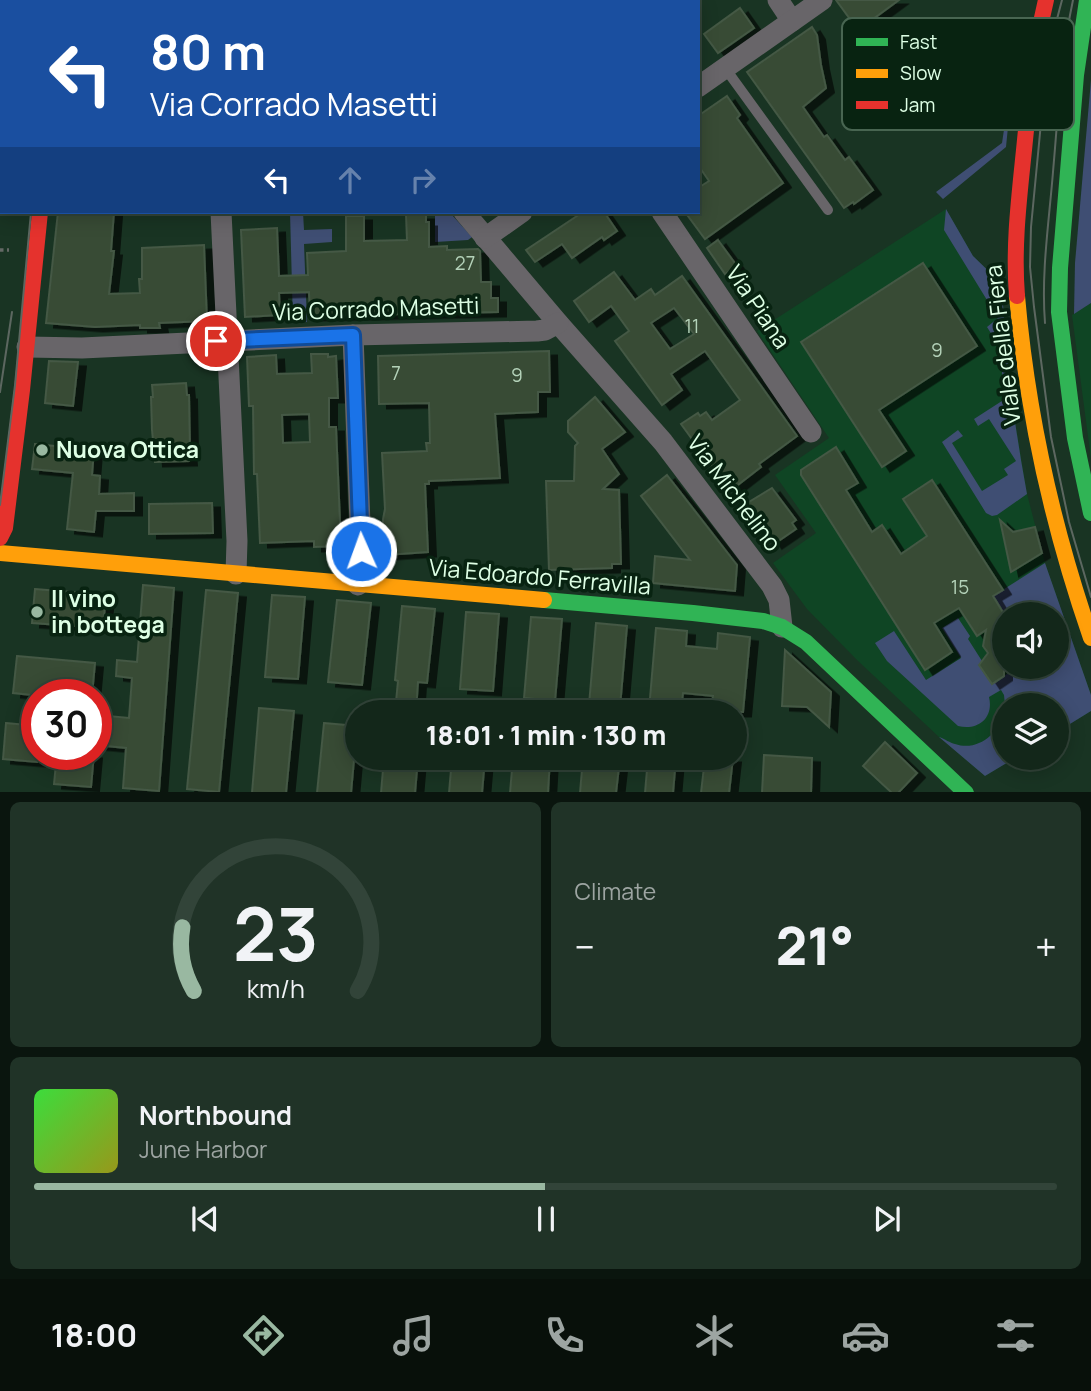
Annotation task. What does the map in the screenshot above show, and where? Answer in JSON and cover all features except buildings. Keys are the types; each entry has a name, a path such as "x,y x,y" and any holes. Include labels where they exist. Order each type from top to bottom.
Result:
{"main road":[{"name":"Viale della Fiera","path":"1042,18 1046,0"},
{"path":"1074,98 1087,0"},
{"name":"Viale della Fiera","path":"1025,130 1015,267 1024,352 1045,481 1064,558 1091,638"},
{"path":"1071,130 1059,312 1075,438 1091,513"},
{"path":"0,538 5,527 40,214"},
{"name":"Via Edoardo Ferravilla","path":"0,553 693,613 742,618 782,626"},
{"path":"782,626 814,649 963,792"}],"street":[{"path":"778,0 792,21"},
{"path":"700,86 822,0"},
{"path":"221,214 236,574"},
{"name":"Via Michelino","path":"466,214 663,442 772,586 779,600 782,626"},
{"path":"485,238 519,214"},
{"name":"Via Piana","path":"663,214 811,432"},
{"name":"Via Corrado Masetti","path":"27,346 82,348 353,335 537,331 558,323"},
{"path":"353,335 361,551 358,585"}],"lane":[{"path":"725,68 828,209"}],"path":[{"path":"0,250 9,250"}],"shaded area":[{"path":"1091,80 1091,303 1074,314 1075,263"},
{"path":"1004,130 1008,130 1006,147 943,199 936,192 1002,143"},
{"path":"946,209 973,256 1002,284 1011,396 1027,494 1059,602 992,602 992,679 1069,679 1069,632 1091,695 1091,711 1069,725 1069,693 992,693 992,770 995,770 985,776 939,737 807,609 773,563 816,533 775,475 829,438 757,331"},
{"path":"946,209 973,256 1002,284 1011,389 1027,494 992,516 986,513 942,442 958,430 963,436 952,443 982,491 1008,475 1004,469 1016,461 989,419 978,426 974,419 1005,399 999,346 987,327 998,318 944,230"},
{"path":"290,214 303,214 304,230 332,229 332,242 304,244 307,322 293,323"},
{"path":"435,215 452,215 472,237 468,240 435,242"},
{"path":"1091,303 1091,459 1072,315"},
{"path":"1045,563 1059,602 997,602 993,596"},
{"path":"958,618 982,661 980,667 991,681 1069,679 1069,632 1091,695 1091,711 1069,725 1069,693 1003,693 1001,690 989,697 989,711 983,721 972,727 958,726 887,661 875,643 894,631 926,680 961,658 942,628"},
{"path":"992,734 992,770 995,770 985,776 939,737 964,746 986,739"}],"tram line":[{"path":"1057,18 1062,0"},
{"path":"1070,18 1073,0"},
{"path":"1040,130 1031,227 1030,267 1034,307 1051,437 1069,522 1091,597"},
{"path":"1045,323 1046,247 1057,130"},
{"path":"0,505 15,385 31,214"},
{"path":"0,392 12,312"}],"traffic: fast":[{"path":"1074,99 1087,0"},
{"path":"1071,130 1059,312 1075,438 1091,513"},
{"path":"544,600 693,613 763,621 782,627 806,642 965,792"}],"traffic: slow":[{"path":"1017,296 1027,383 1044,469 1065,554 1091,638"},
{"path":"0,553 544,600"}],"traffic: jam":[{"path":"1042,18 1046,0"},
{"path":"1017,296 1016,241 1026,130"},
{"path":"0,538 5,528 22,390 40,214"}],"place":[{"name":"Nuova Ottica","path":"42,450"},
{"name":"Il vino in bottega","path":"37,612"}],"route":[{"path":"216,341 353,335 361,551"}]}
